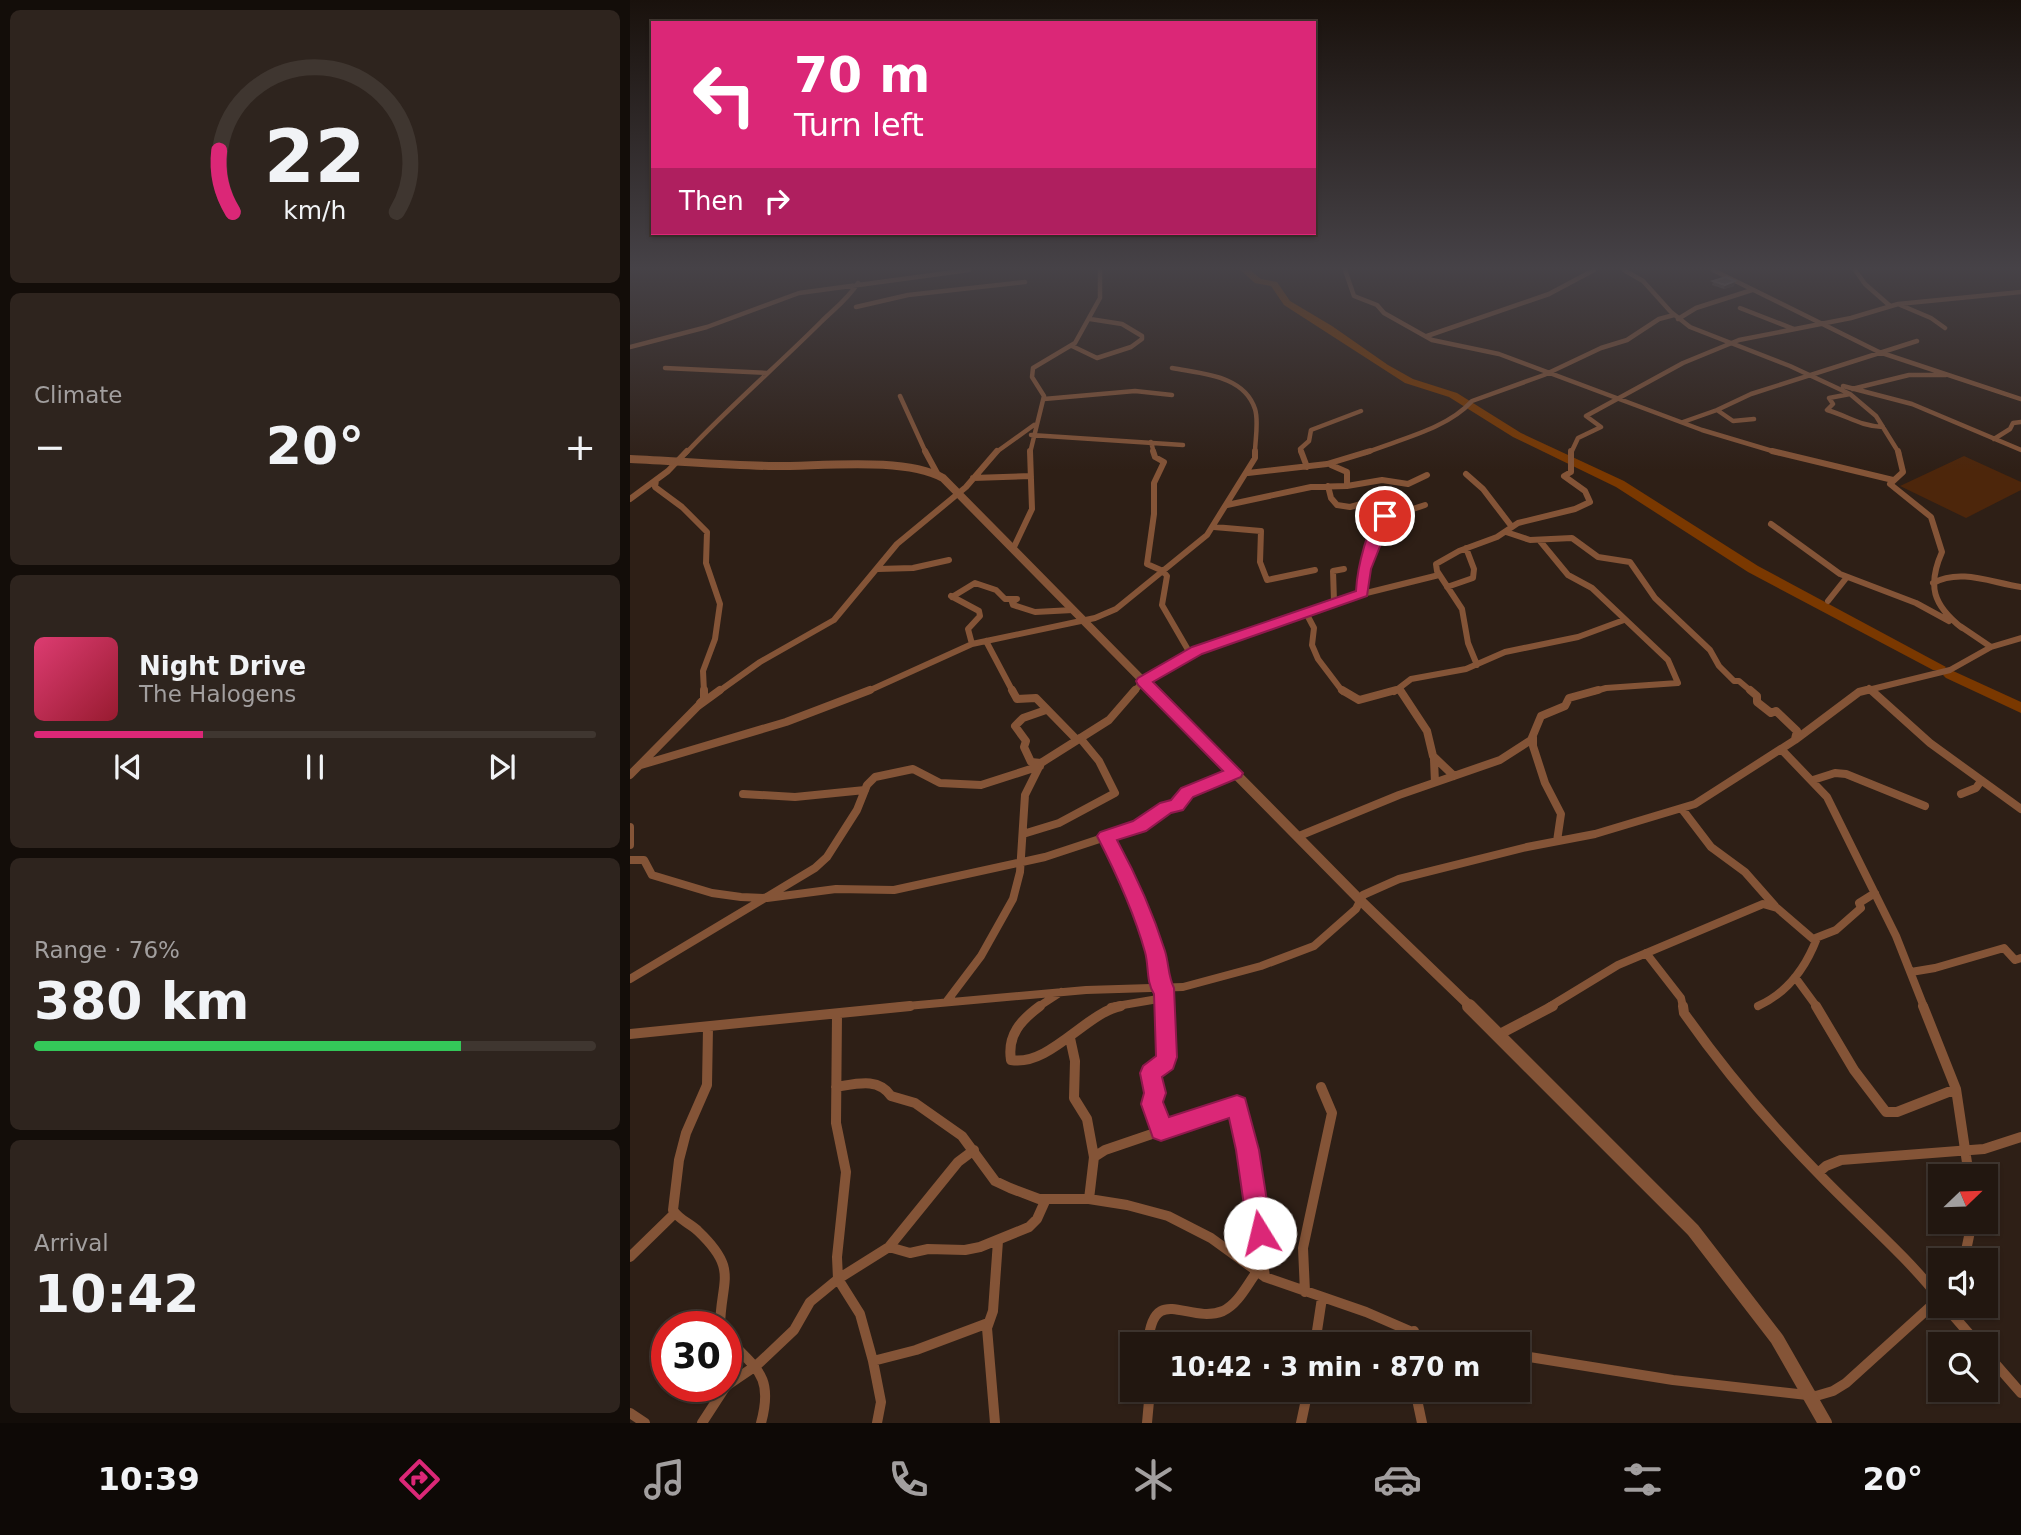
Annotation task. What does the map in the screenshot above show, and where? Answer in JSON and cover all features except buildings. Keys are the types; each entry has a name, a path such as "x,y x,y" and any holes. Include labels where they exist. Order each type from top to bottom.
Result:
{"street":[{"path":"630,347 671,336"},
{"path":"630,499 676,462 808,336"},
{"path":"1013,549 1032,509 1029,456 1031,435 1044,399 1032,377 1033,368 1072,346 1078,336"},
{"path":"1072,346 1097,358 1131,348 1142,336"},
{"path":"1248,473 1327,464 1354,457 1434,426 1464,410 1472,401 1547,374 1632,336"},
{"path":"1716,336 1851,392 1912,404 2021,450"},
{"path":"1477,665 1468,643 1462,609 1439,575 1436,568 1438,562 1528,519 1575,509 1590,502 1585,491 1564,476 1571,472 1571,447 1579,435 1601,427 1586,416 1683,363 1732,342 1759,336"},
{"path":"1847,336 1879,352 2021,399"},
{"path":"1430,348 1427,337 1499,354 1547,374 1582,383 1683,422 1764,449 1776,449 1804,459 1893,480"},
{"path":"1683,422 1751,394 1917,341"},
{"path":"665,368 767,373"},
{"path":"641,765 786,722 848,700 972,644 1083,621 1116,609 1214,527 1255,458 1256,410 1243,388 1222,378 1172,368"},
{"path":"1883,427 1862,426 1847,416 1827,410 1833,404 1829,398 1909,375 1948,375"},
{"path":"1044,399 1135,391 1172,395"},
{"path":"1851,392 1873,413 1899,453 1903,472 1890,483 1891,486 1931,517 1942,552 1935,566 1934,594 1939,605 1962,628"},
{"path":"2009,395 2021,393"},
{"path":"900,397 915,433 938,475"},
{"path":"1717,410 1733,421 1754,419"},
{"path":"1307,467 1300,449 1309,441 1311,430 1361,411"},
{"path":"1994,439 2010,429 2013,423 2021,422"},
{"path":"698,706 760,662 834,620 910,532 958,493 999,448 1034,425"},
{"path":"1031,435 1183,445"},
{"path":"1151,442 1155,457 1164,462 1154,483 1154,514 1146,561 1167,576 1162,605 1191,655"},
{"path":"630,459 896,466 924,469 938,475 1360,900 1693,1230 1777,1339 1825,1423"},
{"path":"630,775 704,699 703,671 714,642 720,604 706,563 707,532 682,507 654,487 661,469 657,461"},
{"path":"1327,464 1340,466 1347,472 1347,486"},
{"path":"1466,474 1483,489 1518,539 1540,541 1572,538 1598,557 1635,565 1642,581 1655,598 1710,650 1726,673 1757,696 1757,702 1771,713 1776,711 1797,731 1795,740"},
{"path":"1227,505 1300,488 1347,486 1382,480 1408,484 1427,475"},
{"path":"973,478 1031,476"},
{"path":"1328,486 1331,498 1337,505 1350,507 1373,501"},
{"path":"1362,593 1364,569 1382,519 1425,505"},
{"path":"1771,524 1847,577 1916,603 1991,647"},
{"path":"1214,527 1261,531 1261,565 1267,580 1315,570"},
{"path":"1540,541 1568,575 1592,588 1668,660 1678,684 1606,688 1569,698 1565,706 1538,720 1533,746 1545,783 1561,814 1557,841"},
{"path":"1447,587 1473,578 1474,569 1466,548"},
{"path":"878,569 913,568 949,559"},
{"path":"1334,601 1333,571 1344,569"},
{"path":"630,979 815,868 827,857 875,777 906,770 918,771 940,783 970,786 994,782 1041,764 1109,720 1143,681 1191,655 1334,601 1439,575"},
{"path":"1828,601 1847,577"},
{"path":"1933,583 1941,578 1956,577 2021,587"},
{"path":"972,644 968,629 980,616 979,611 951,596 975,583 996,590 1004,599 1017,599 1013,605 1028,611 1073,610"},
{"path":"1305,611 1314,628 1312,645 1318,659 1345,694 1351,698 1368,699 1399,689 1411,679 1453,673 1505,652 1578,636 1624,620"},
{"path":"1062,992 1033,1010 1015,1033 1009,1054 1011,1060 1023,1062 1070,1038 1108,1008 1305,951 1356,909 1366,892 1399,879 1595,834 1682,809 1712,795 1795,740 1850,697 1869,688 1950,670 1991,647 2021,638"},
{"path":"986,641 998,655 1004,676 1017,699 1035,698 1099,761 1115,789 1115,793 1059,823 1023,834"},
{"path":"1869,688 1930,743 2021,810"},
{"path":"1399,689 1427,731 1437,772 1435,782"},
{"path":"1041,764 1031,762 1024,747 1026,741 1015,726 1023,718 1046,710"},
{"path":"1298,836 1512,754 1533,736"},
{"path":"1781,749 1813,780 1836,814 1911,972 1956,1088 1967,1164"},
{"path":"1433,756 1454,776"},
{"path":"947,1001 981,956 1017,887 1025,795 1028,784 1041,764"},
{"path":"630,860 644,860 652,875 712,893 767,898 836,889 894,890 1021,863 1139,826 1167,807 1177,806 1187,792 1235,773"},
{"path":"1813,780 1835,773 1846,774 1925,806"},
{"path":"1961,794 1976,788 1981,780"},
{"path":"743,794 795,797 865,790"},
{"path":"1682,809 1712,847 1745,872 1806,936 1818,938 1840,926 1861,908 1859,903 1875,892"},
{"path":"630,827 630,845"},
{"path":"1106,836 1124,870 1156,953 1163,991 1167,1057 1165,1062 1150,1073 1155,1093 1152,1104 1157,1112 1161,1130"},
{"path":"1498,1035 1578,992 1618,965 1763,904 1777,907"},
{"path":"1758,1006 1774,999 1808,963 1818,938"},
{"path":"1911,972 1955,965 1986,952 2004,948 2015,960 2021,958"},
{"path":"1646,953 1681,998 1684,1013 1723,1069 1818,1174 1915,1267 1928,1283"},
{"path":"1795,977 1824,1017 1854,1070 1886,1112 1897,1112 1956,1088"},
{"path":"630,1034 837,1015 947,1001 1062,992 1163,991"},
{"path":"837,1015 838,1139 846,1172 837,1257 838,1279 860,1314 873,1361 881,1402 877,1423"},
{"path":"674,1214 673,1198 679,1160 686,1133 707,1085 708,1028"},
{"path":"1070,1038 1075,1061 1073,1098 1087,1118 1094,1157 1089,1199"},
{"path":"836,1087 855,1083 880,1085 891,1096 915,1103 962,1136 995,1181 1025,1194 1046,1199 1089,1199 1149,1210 1193,1226 1261,1275 1322,1297 1401,1332"},
{"path":"1305,1292 1303,1248 1332,1113 1321,1087"},
{"path":"1094,1157 1105,1150 1237,1105 1248,1150 1261,1275"},
{"path":"1818,1174 1826,1166 1850,1158 1984,1149 2021,1137"},
{"path":"742,1375 757,1365 794,1330 810,1302 838,1279 889,1247 958,1162 974,1150"},
{"path":"889,1247 910,1253 928,1249 965,1250 998,1241 1029,1227 1037,1219 1046,1199"},
{"path":"632,1257 655,1230 674,1214"},
{"path":"674,1214 699,1231 708,1245 721,1257 725,1266 725,1290 720,1311"},
{"path":"995,1423 988,1322 993,1311 998,1241"},
{"path":"1149,1332 1150,1321 1157,1314 1175,1307 1209,1313 1224,1311 1261,1275"},
{"path":"1317,1332 1322,1297"},
{"path":"1530,1357 1673,1380 1811,1396 1829,1393 1848,1382 1928,1313"},
{"path":"1957,1318 1969,1332"},
{"path":"873,1361 916,1350 988,1322"},
{"path":"742,1351 757,1365 768,1387 761,1423"},
{"path":"1998,1367 2021,1394"},
{"path":"702,1423 716,1402"},
{"path":"1147,1423 1149,1402"},
{"path":"1301,1423 1305,1402"},
{"path":"1418,1402 1422,1423"},
{"path":"630,1413 645,1423"}],"shaded area":[{"path":"1964,456 2021,482 2021,490 1966,518 1900,486"}],"waterway":[{"path":"1341,336 1409,381 1453,395 1517,435 1620,484 1753,569 1938,667"},
{"path":"1951,675 2021,708"}],"route":[{"path":"1260,1233 1248,1150 1237,1105 1161,1130 1157,1112 1152,1104 1155,1093 1150,1073 1162,1065 1167,1057 1164,1042 1164,988 1160,988 1156,953 1124,870 1106,836 1139,826 1167,807 1177,806 1187,792 1235,773 1143,681 1197,651 1362,593 1364,569 1385,516"}]}
